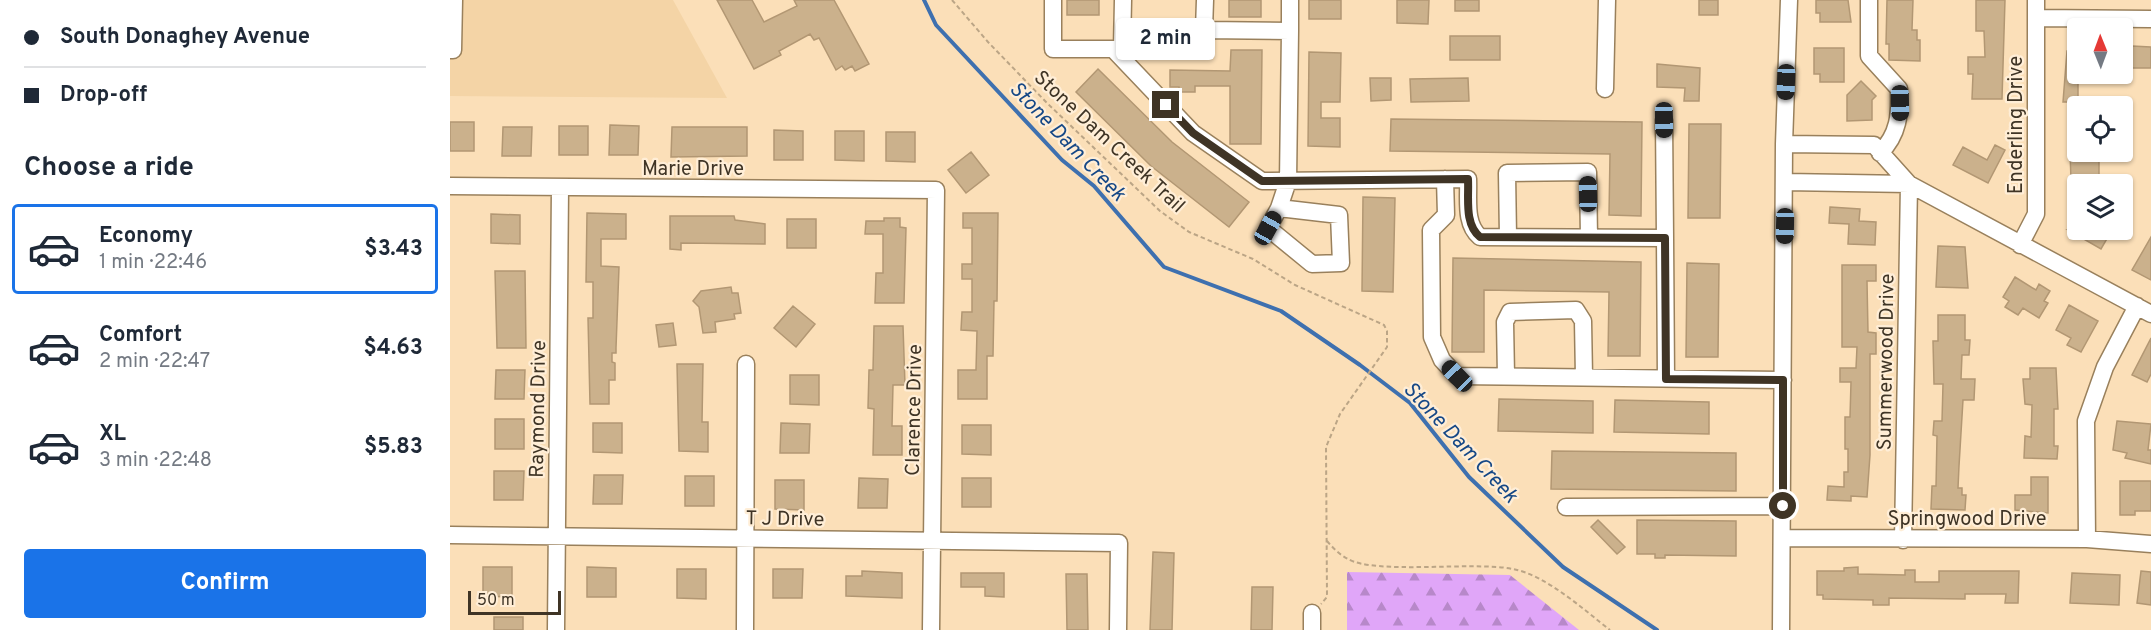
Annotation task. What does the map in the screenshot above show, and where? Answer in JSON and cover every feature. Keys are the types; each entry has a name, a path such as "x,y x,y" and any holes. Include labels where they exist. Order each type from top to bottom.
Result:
{"street":[{"path":"450,50 453,50 454,0"},
{"path":"1053,0 1053,49 1204,48 1205,0"},
{"path":"1123,0 1118,49 1193,133 1262,181 1468,179 1472,230 1480,237 1665,238"},
{"path":"1279,208 1339,215 1341,264 1312,264 1268,228 1279,208 1288,181 1290,0"},
{"path":"1605,88 1607,0"},
{"path":"1781,630 1784,144 1788,0"},
{"path":"1869,0 1869,56 1899,89 1900,117 1892,142 1880,153"},
{"name":"Enderling Drive","path":"2020,245 2036,214 2036,0"},
{"path":"2036,18 2151,19"},
{"path":"1204,30 1290,31"},
{"path":"1664,120 1666,379"},
{"path":"1784,144 1874,145 1909,184 2144,310 2104,367 2086,421 2087,539"},
{"path":"1508,237 1507,173 1588,172 1589,238"},
{"path":"1445,179 1446,214 1431,230 1432,337 1442,360 1457,376 1783,380"},
{"path":"1785,182 1909,184"},
{"name":"Summerwood Drive","path":"1903,540 1909,184"},
{"name":"Marie Drive","path":"450,186 936,190"},
{"name":"Raymond Drive","path":"556,630 560,188"},
{"name":"Clarence Drive","path":"932,630 936,190"},
{"path":"1506,376 1505,322 1510,312 1576,310 1583,321 1584,377"},
{"path":"745,630 746,364"},
{"path":"1566,507 1783,506"},
{"name":"T J Drive","path":"450,536 1119,543 1118,630"},
{"name":"Springwood Drive","path":"1783,538 2087,539 2151,544"},
{"path":"1312,613 1312,630"}],"path":[{"name":"Stone Dam Creek Trail","path":"952,0 1047,104 1160,211 1189,232 1253,259 1295,285 1384,325 1388,340 1381,356 1335,422 1326,447 1328,597 1312,613"},
{"path":"1327,542 1350,561 1384,566 1493,566 1516,569 1545,584 1610,630"}],"shaded area":[{"path":"450,0 673,0 727,98 450,96"}],"green space":[{"path":"1347,572 1510,575 1579,630 1347,630"}],"building":[{"path":"717,0 752,0 764,22 797,6 794,0 834,0 869,64 855,71 852,66 845,70 842,66 836,70 819,38 814,40 810,34 779,51 781,55 754,69"},
{"path":"1067,0 1099,0 1099,15 1067,15"},
{"path":"1229,0 1261,0 1261,17 1229,17"},
{"path":"1309,0 1341,0 1341,19 1309,19"},
{"path":"1397,0 1429,0 1428,24 1397,23"},
{"path":"1455,0 1479,0 1479,11 1455,11"},
{"path":"1699,0 1718,0 1718,15 1699,15"},
{"path":"1816,0 1848,0 1851,22 1820,22 1820,13 1816,13"},
{"path":"1887,0 1913,0 1912,30 1917,30 1917,40 1920,40 1920,61 1889,60 1889,44 1886,44"},
{"path":"1976,0 2005,0 2002,99 1972,99 1973,74 1968,74 1968,57 1985,57 1984,31 1976,31"},
{"path":"1450,36 1500,36 1500,60 1450,60"},
{"path":"2133,46 2151,47 2151,68 2133,68"},
{"path":"1814,48 1844,48 1844,82 1820,82 1820,74 1814,74"},
{"path":"1231,50 1262,50 1261,144 1230,144 1230,86 1195,86 1195,92 1179,92 1179,87 1170,87 1170,70 1230,71"},
{"path":"2067,51 2067,84 2078,84 2078,96 2067,96 2067,102 2063,102"},
{"path":"1309,52 1341,53 1340,102 1321,102 1321,118 1340,118 1340,147 1308,146"},
{"path":"1657,64 1700,68 1699,101 1684,101 1685,88 1657,87"},
{"path":"1098,69 1172,142 1249,202 1229,227 1151,166 1076,92"},
{"path":"1370,78 1391,78 1391,100 1371,101"},
{"path":"1468,78 1469,101 1411,102 1410,79"},
{"path":"1861,81 1876,96 1872,100 1872,120 1847,121 1847,95"},
{"path":"1391,119 1642,122 1641,216 1609,215 1610,154 1390,151"},
{"path":"450,122 474,122 474,151 450,151"},
{"path":"1689,124 1721,124 1720,218 1688,218"},
{"path":"610,125 639,126 638,155 609,155"},
{"path":"559,126 588,126 588,155 559,155"},
{"path":"503,127 532,127 531,156 502,156"},
{"path":"672,127 747,127 747,156 671,157"},
{"path":"774,130 803,131 803,160 774,160"},
{"path":"835,131 864,131 864,161 835,160"},
{"path":"886,132 915,132 915,162 886,161"},
{"path":"1995,145 2005,150 1988,183 1953,165 1963,147 1987,160"},
{"path":"971,152 989,175 966,193 948,170"},
{"path":"2070,162 2099,162 2099,174 2071,174"},
{"path":"1363,197 1395,198 1393,292 1362,291"},
{"path":"1830,207 1860,209 1859,221 1876,222 1875,245 1848,244 1849,224 1829,223"},
{"path":"587,213 626,214 626,239 601,239 601,266 619,267 616,353 612,353 612,362 615,363 615,380 609,380 609,404 590,404 588,318 593,318 593,282 586,282"},
{"path":"963,213 998,213 997,301 994,301 993,356 987,356 987,399 958,399 958,370 976,370 977,331 961,330 962,312 972,312 972,279 962,279 962,264 972,264 972,228 963,228"},
{"path":"491,214 520,215 520,244 491,243"},
{"path":"670,216 734,216 735,220 765,224 765,244 681,243 681,250 670,249"},
{"path":"884,218 900,218 900,227 906,228 904,303 875,303 876,273 883,273 883,234 865,234 866,221 884,221"},
{"path":"787,219 816,219 816,248 787,248"},
{"path":"2151,237 2151,280 2132,270"},
{"path":"2085,240 2106,240 2101,249"},
{"path":"1938,246 1965,247 1968,288 1936,287"},
{"path":"1453,258 1641,262 1640,356 1608,356 1609,292 1484,290 1484,352 1452,352"},
{"path":"1687,263 1719,264 1718,357 1686,357"},
{"path":"1842,265 1876,265 1876,281 1867,281 1868,332 1876,333 1876,354 1870,354 1870,455 1867,497 1851,496 1851,501 1827,500 1828,486 1844,487 1844,472 1848,472 1845,417 1850,417 1851,382 1840,382 1840,368 1856,368 1857,347 1842,347"},
{"path":"495,271 525,271 526,348 497,348"},
{"path":"2015,277 2036,290 2039,284 2050,291 2044,301 2048,303 2039,318 2023,308 2018,315 2005,307 2009,301 2003,297"},
{"path":"731,287 732,293 738,293 741,313 734,314 735,319 715,322 716,332 703,333 699,307 693,301 701,291"},
{"path":"2069,305 2098,321 2081,352 2067,345 2071,338 2056,330"},
{"path":"793,306 815,324 796,347 774,328"},
{"path":"1938,315 1965,315 1965,340 1970,340 1969,355 1962,355 1961,379 1975,379 1974,400 1963,400 1958,488 1962,488 1962,495 1966,495 1965,510 1931,509 1932,486 1936,486 1937,436 1933,435 1934,421 1942,421 1943,384 1934,384 1933,341 1938,341"},
{"path":"673,323 676,345 659,347 656,325"},
{"path":"874,326 903,326 905,385 893,385 892,426 902,426 902,455 873,455 874,409 868,408 869,370 873,370"},
{"path":"2151,338 2151,374 2147,382 2132,375"},
{"path":"677,364 703,364 702,422 708,422 708,452 679,451"},
{"path":"2030,368 2056,368 2058,409 2054,409 2054,446 2058,446 2057,459 2024,458 2025,436 2031,437 2032,405 2025,404 2023,379 2030,379"},
{"path":"496,370 525,370 524,399 495,399"},
{"path":"790,375 819,375 819,405 790,404"},
{"path":"1499,399 1593,401 1593,433 1498,431"},
{"path":"1615,400 1709,402 1709,434 1614,432"},
{"path":"495,419 524,419 524,449 495,449"},
{"path":"2117,421 2151,424 2148,450 2151,450 2151,464 2125,458 2127,453 2113,450"},
{"path":"593,423 622,423 622,453 593,452"},
{"path":"781,423 810,424 809,453 780,453"},
{"path":"962,425 991,425 991,455 962,454"},
{"path":"1552,451 1736,453 1736,491 1551,489"},
{"path":"494,471 524,471 523,500 494,500"},
{"path":"594,475 623,475 622,504 593,504"},
{"path":"685,476 714,476 714,506 685,506"},
{"path":"2031,477 2048,477 2048,513 2015,510 2015,495 2031,495"},
{"path":"859,478 888,479 887,508 858,508"},
{"path":"962,478 991,478 991,507 962,507"},
{"path":"775,480 804,480 804,510 775,509"},
{"path":"2120,481 2151,481 2151,511 2135,511 2135,515 2120,515"},
{"path":"1598,520 1625,547 1617,554 1591,527"},
{"path":"1637,520 1736,521 1736,556 1665,555 1665,558 1655,558 1655,554 1637,554"},
{"path":"1153,552 1174,553 1172,630 1150,630"},
{"path":"483,567 512,567 512,597 483,596"},
{"path":"587,567 616,568 616,597 587,597"},
{"path":"1858,567 1858,574 1905,575 1905,570 1915,570 1915,582 1939,582 1939,571 2019,571 2018,603 2005,603 2006,594 1965,594 1965,599 1889,598 1889,605 1873,605 1873,600 1823,599 1823,595 1817,595 1817,571 1844,571 1844,568"},
{"path":"677,569 706,569 706,599 677,598"},
{"path":"773,569 803,569 802,598 773,598"},
{"path":"862,571 902,573 902,598 846,596 846,576 862,576"},
{"path":"2141,571 2151,572 2151,605 2137,603"},
{"path":"961,573 1004,573 1004,597 985,596 985,587 961,587"},
{"path":"2072,573 2120,575 2119,605 2070,603"},
{"path":"1066,574 1087,574 1088,630 1067,630"},
{"path":"1252,587 1273,587 1272,630 1251,630"},
{"path":"494,617 523,617 523,630 494,630"}],"waterway":[{"name":"Stone Dam Creek","path":"924,0 936,25 1062,160 1094,186 1164,267 1281,311 1360,365 1410,403 1469,477 1563,567 1657,630"}],"route":[{"path":"1166,105 1193,133 1262,181 1468,179 1470,221 1472,230 1480,237 1665,238 1666,379 1783,380 1783,506"}]}
